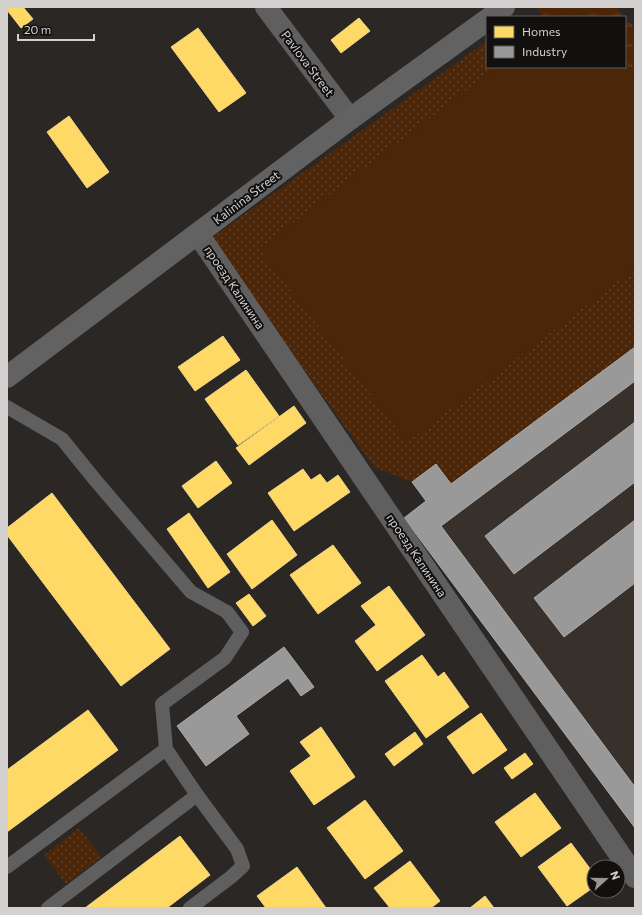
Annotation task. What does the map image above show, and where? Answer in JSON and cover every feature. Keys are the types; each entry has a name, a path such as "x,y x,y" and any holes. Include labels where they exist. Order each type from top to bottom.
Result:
{"street":[{"name":"Pavlova Street","path":"266,7 350,119"},
{"path":"492,16 504,7"},
{"name":"Kalinina Street","path":"7,377 350,119 486,21"},
{"name":"проезд Калинина","path":"198,234 635,876"}],"lane":[{"path":"7,407 62,439 191,592 227,612 242,632 226,658 162,704 166,749 197,795 237,849 243,866 190,908"},
{"path":"7,867 166,749"},
{"path":"48,908 197,795"}],"shaded area":[{"path":"635,347 635,828 404,518 426,501 412,482 436,464 451,484"}],"green space":[{"path":"535,7 575,7 563,16 542,16"},
{"path":"575,7 582,7 589,16 563,16"},
{"path":"582,7 616,7 623,16 589,16"},
{"path":"626,19 635,27 635,76 626,64"},
{"path":"486,42 486,68 496,68 260,248 407,442 635,268 635,347 451,484 436,464 412,482 374,467 210,239"},
{"path":"626,64 635,76 635,268 407,442 259,249 496,68 626,68"},
{"path":"79,828 101,857 66,884 44,855"}],"building: Homes":[{"path":"7,7 23,7 33,19 21,28 7,10"},
{"path":"359,18 370,31 341,53 331,40"},
{"path":"198,28 246,93 219,112 171,47"},
{"path":"69,116 109,172 87,188 47,132"},
{"path":"223,336 240,360 195,391 178,367"},
{"path":"246,370 279,416 238,445 205,399"},
{"path":"294,406 306,423 249,465 236,448"},
{"path":"216,461 232,483 198,508 182,486"},
{"path":"303,469 311,480 320,474 327,483 338,475 350,492 294,531 268,493"},
{"path":"52,493 170,649 121,686 7,535 7,528"},
{"path":"189,513 230,572 208,588 167,529"},
{"path":"272,520 297,555 252,589 227,554"},
{"path":"333,545 361,583 318,614 290,575"},
{"path":"389,586 425,635 377,671 355,641 376,625 361,606"},
{"path":"249,594 266,616 253,626 236,603"},
{"path":"422,655 438,677 444,672 469,707 426,738 385,681"},
{"path":"88,710 118,750 7,832 7,770"},
{"path":"481,713 507,750 473,774 447,737"},
{"path":"321,727 355,777 314,805 290,771 311,756 300,742"},
{"path":"415,732 423,744 394,766 385,754"},
{"path":"525,753 533,764 512,779 504,768"},
{"path":"535,793 561,828 521,857 495,822"},
{"path":"365,800 403,851 365,879 327,828"},
{"path":"180,836 210,875 167,908 85,908"},
{"path":"571,843 586,863 586,893 567,906 538,867"},
{"path":"410,861 440,901 431,908 390,908 374,888"},
{"path":"297,867 326,908 266,908 257,896"},
{"path":"485,896 494,908 470,908"}],"building: Industry":[{"path":"635,347 635,381 441,526 635,787 635,828 404,518 426,501 412,482 436,464 451,484"},
{"path":"635,422 635,482 514,574 485,536"},
{"path":"635,520 635,583 564,637 534,598"},
{"path":"284,647 314,687 301,696 288,678 236,716 249,734 206,766 177,726"}]}
